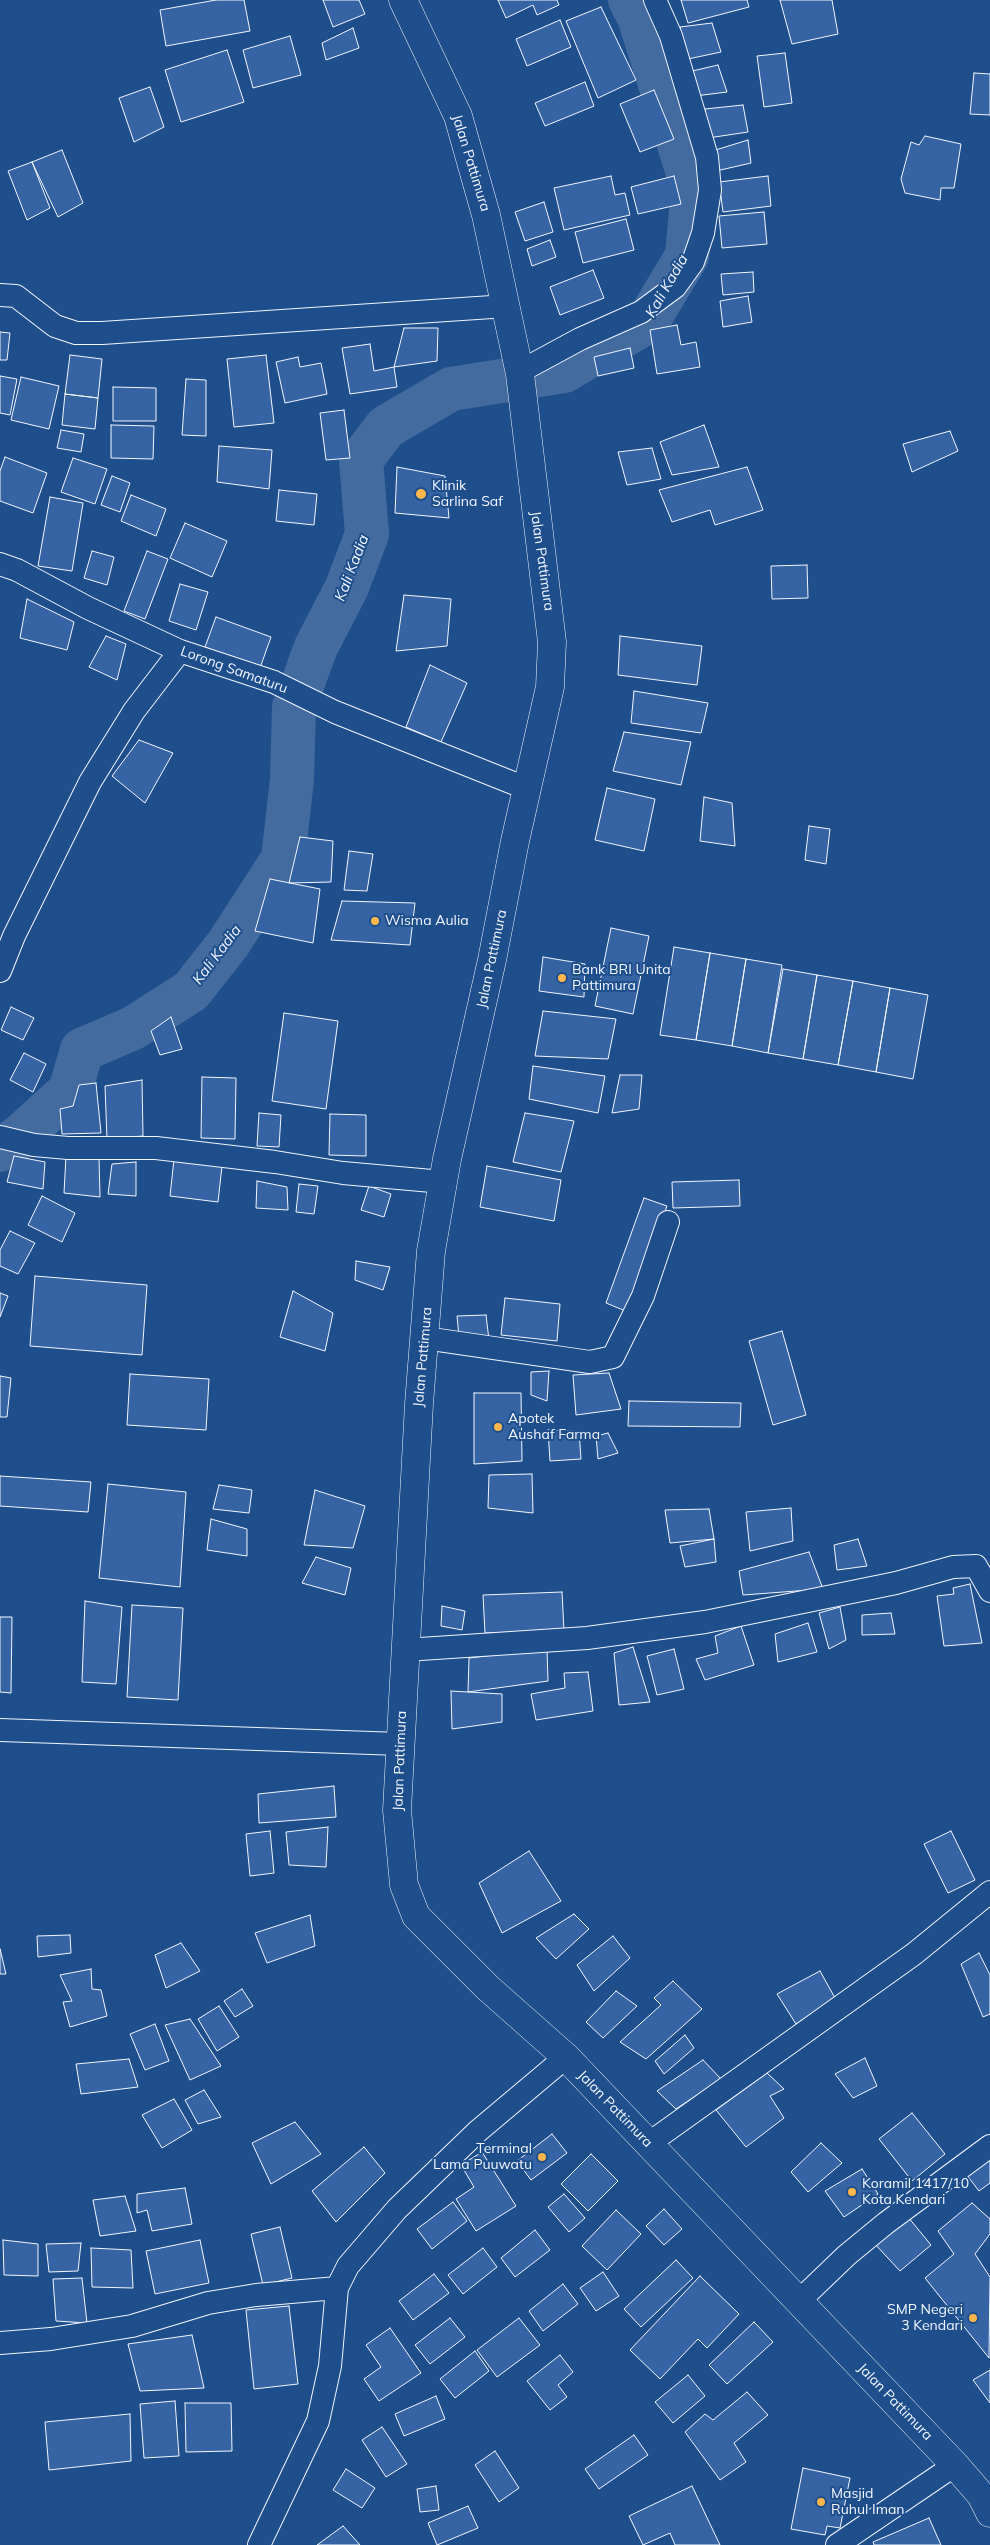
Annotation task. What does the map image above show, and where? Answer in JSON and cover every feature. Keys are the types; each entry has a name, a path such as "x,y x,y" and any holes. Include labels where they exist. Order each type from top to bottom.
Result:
{"highway":[{"name":"Jalan Pattimura","path":"403,0 458,116 486,215 509,315 519,374 552,642 550,687 443,1182 431,1251 426,1338 419,1404 397,1810 404,1885 416,1916 488,1988 566,2056 955,2465 981,2495 990,2513"}],"street":[{"path":"519,374 580,339 642,312 675,287 693,262 703,233 710,190 707,157 671,36 655,0"},
{"path":"0,295 16,296 55,326 76,333 509,315"},
{"name":"Lorong Samaturu","path":"0,564 17,570 96,612 180,651 274,682 335,712 528,789"},
{"path":"0,971 14,936 90,782 134,711 180,651"},
{"path":"0,1137 43,1146 156,1148 275,1162 343,1173 443,1182"},
{"path":"426,1338 590,1362 613,1357 643,1296 668,1222"},
{"path":"405,1650 578,1639 705,1622 896,1583 953,1567 976,1566 990,1592"},
{"path":"0,1730 400,1744"},
{"path":"648,2144 914,1954 990,1892"},
{"path":"259,2545 318,2421 330,2366 337,2288 348,2266 397,2209 478,2131 566,2056"},
{"path":"799,2301 846,2255 879,2228 990,2146"},
{"path":"0,2343 51,2339 132,2326 208,2302 256,2295 337,2288"},
{"path":"837,2545 955,2465"}],"building":[{"path":"216,0 244,0 250,31 166,46 160,10"},
{"path":"323,0 359,0 365,14 333,27"},
{"path":"498,0 557,0 559,5 537,15 533,5 506,18"},
{"path":"681,0 747,0 749,7 688,23"},
{"path":"780,0 832,0 838,34 792,44"},
{"path":"601,7 636,80 598,98 566,21"},
{"path":"560,20 571,47 527,66 516,39"},
{"path":"712,23 721,52 688,59 680,27"},
{"path":"353,28 359,48 326,60 322,43"},
{"path":"290,36 301,75 253,88 243,50"},
{"path":"227,50 244,102 181,122 165,70"},
{"path":"785,53 792,103 764,107 757,56"},
{"path":"718,65 727,92 695,96 688,72"},
{"path":"974,73 990,74 990,115 970,114"},
{"path":"585,82 594,106 545,126 535,103"},
{"path":"150,87 164,127 134,142 119,98"},
{"path":"654,90 674,139 640,152 620,104"},
{"path":"743,105 748,132 708,138 705,109"},
{"path":"925,136 961,144 954,188 941,188 940,200 905,193 901,179 911,142 919,145"},
{"path":"748,140 751,163 716,171 709,152"},
{"path":"62,150 83,203 58,217 32,162"},
{"path":"32,162 50,208 27,220 8,171"},
{"path":"611,176 615,195 625,193 630,215 564,230 554,188"},
{"path":"674,176 681,204 638,214 631,187"},
{"path":"768,176 771,206 723,212 719,182"},
{"path":"544,202 553,232 525,241 515,212"},
{"path":"764,212 767,244 722,248 719,216"},
{"path":"626,219 634,250 583,263 575,232"},
{"path":"550,240 556,257 532,266 527,249"},
{"path":"593,270 604,298 560,315 550,287"},
{"path":"753,272 754,292 723,295 721,274"},
{"path":"748,296 752,322 723,327 720,301"},
{"path":"677,325 681,345 696,342 700,367 657,374 650,330"},
{"path":"404,328 438,328 437,361 394,367"},
{"path":"0,332 10,333 7,360 0,360"},
{"path":"370,344 374,371 394,367 397,387 350,394 342,348"},
{"path":"630,348 634,368 598,376 594,357"},
{"path":"70,355 102,359 98,398 65,394"},
{"path":"266,355 274,423 234,427 227,359"},
{"path":"298,357 300,367 321,363 327,394 285,403 276,362"},
{"path":"0,376 17,379 10,415 0,413"},
{"path":"21,377 59,386 49,429 11,420"},
{"path":"186,379 206,380 206,436 182,435"},
{"path":"113,387 156,388 156,421 113,421"},
{"path":"65,394 98,398 95,429 62,425"},
{"path":"344,410 350,458 326,460 320,413"},
{"path":"111,425 154,426 153,459 111,458"},
{"path":"704,425 719,467 672,475 660,442"},
{"path":"61,430 84,434 81,452 57,448"},
{"path":"950,431 958,451 912,472 903,444"},
{"path":"219,446 272,450 269,489 217,482"},
{"path":"652,448 661,479 627,485 618,452"},
{"path":"5,457 47,473 33,513 0,501 0,471"},
{"path":"73,458 107,469 95,504 61,492"},
{"name":"Klinik Sarlina Saf","path":"397,467 445,476 449,518 395,513"},
{"path":"747,467 763,510 715,525 710,510 672,522 659,490"},
{"path":"112,476 130,483 120,512 101,505"},
{"path":"279,490 317,494 314,525 276,521"},
{"path":"131,495 166,509 156,536 121,521"},
{"path":"50,497 83,503 72,571 38,566"},
{"path":"185,523 227,541 212,577 170,558"},
{"path":"92,551 114,557 107,585 84,578"},
{"path":"147,551 168,559 145,619 124,611"},
{"path":"807,565 808,598 772,599 771,566"},
{"path":"180,584 208,592 196,630 169,621"},
{"path":"404,595 451,599 447,646 396,651"},
{"path":"27,599 74,622 67,650 20,638"},
{"path":"216,617 271,637 260,668 205,647"},
{"path":"106,636 126,644 117,680 89,667"},
{"path":"620,636 702,646 697,685 618,675"},
{"path":"430,665 467,683 441,742 406,727"},
{"path":"634,691 708,703 701,733 631,723"},
{"path":"624,732 691,742 681,785 613,771"},
{"path":"139,740 173,753 145,803 112,776"},
{"path":"607,788 655,799 644,851 595,840"},
{"path":"704,797 732,803 735,846 700,841"},
{"path":"809,826 830,829 826,864 805,860"},
{"path":"300,837 333,841 331,882 289,883"},
{"path":"349,851 373,854 367,891 344,890"},
{"path":"270,879 320,889 313,943 255,931"},
{"name":"Wisma Aulia","path":"342,901 415,903 410,945 331,940"},
{"path":"611,928 649,936 633,1014 595,1006"},
{"path":"674,947 710,953 696,1040 660,1035"},
{"path":"710,953 746,959 732,1046 696,1040"},
{"name":"Bank BRI Unita Pattimura","path":"543,957 585,964 584,997 539,991"},
{"path":"746,959 782,965 768,1053 732,1046"},
{"path":"783,969 817,975 803,1059 768,1053"},
{"path":"817,975 853,981 838,1065 803,1059"},
{"path":"853,981 890,988 876,1072 838,1065"},
{"path":"890,988 928,995 913,1079 876,1072"},
{"path":"11,1007 34,1018 23,1040 1,1030"},
{"path":"543,1011 616,1019 608,1059 535,1056"},
{"path":"284,1013 338,1021 326,1109 272,1101"},
{"path":"171,1017 182,1049 160,1055 151,1031"},
{"path":"24,1053 46,1064 33,1092 10,1080"},
{"path":"533,1066 605,1076 598,1113 529,1099"},
{"path":"620,1075 642,1075 639,1109 612,1113"},
{"path":"202,1077 236,1078 235,1139 201,1138"},
{"path":"142,1080 143,1136 107,1139 105,1086"},
{"path":"96,1083 101,1133 62,1134 60,1109 73,1106 79,1085"},
{"path":"259,1113 281,1115 279,1147 257,1146"},
{"path":"525,1113 574,1121 561,1172 513,1162"},
{"path":"330,1114 366,1115 366,1156 329,1155"},
{"path":"14,1156 45,1162 43,1189 7,1182"},
{"path":"66,1156 99,1157 100,1197 64,1193"},
{"path":"174,1159 222,1166 218,1202 170,1196"},
{"path":"136,1162 136,1196 108,1194 112,1164"},
{"path":"487,1166 561,1180 554,1221 480,1207"},
{"path":"739,1180 740,1206 673,1208 672,1182"},
{"path":"257,1181 287,1187 288,1210 256,1208"},
{"path":"299,1184 318,1186 314,1214 296,1212"},
{"path":"369,1186 391,1194 384,1217 361,1210"},
{"path":"42,1196 75,1213 62,1242 28,1225"},
{"path":"644,1198 667,1206 628,1312 606,1303"},
{"path":"10,1231 35,1243 18,1274 0,1266 0,1250"},
{"path":"356,1261 390,1267 383,1290 355,1280"},
{"path":"35,1276 147,1285 142,1355 30,1346"},
{"path":"293,1291 333,1313 325,1351 280,1337"},
{"path":"0,1293 8,1296 0,1317"},
{"path":"505,1298 560,1304 557,1341 501,1335"},
{"path":"486,1315 489,1340 459,1336 457,1316"},
{"path":"782,1331 806,1415 773,1425 749,1341"},
{"path":"549,1371 547,1401 531,1395 531,1372"},
{"path":"609,1373 621,1409 576,1415 573,1375"},
{"path":"130,1374 209,1379 206,1430 127,1425"},
{"path":"0,1376 11,1378 7,1417 0,1417"},
{"name":"Apotek Aushaf Farma","path":"474,1393 521,1393 522,1461 474,1464"},
{"path":"629,1401 741,1403 740,1427 628,1426"},
{"path":"548,1430 579,1431 581,1459 550,1461"},
{"path":"608,1433 618,1453 598,1459 596,1436"},
{"path":"532,1474 533,1513 488,1508 489,1475"},
{"path":"0,1476 91,1482 88,1512 0,1506"},
{"path":"108,1484 186,1492 180,1587 99,1578"},
{"path":"219,1485 252,1490 249,1513 213,1509"},
{"path":"315,1490 365,1506 353,1548 304,1545"},
{"path":"791,1508 793,1541 750,1551 746,1512"},
{"path":"709,1509 714,1539 670,1543 665,1510"},
{"path":"211,1519 247,1529 247,1556 207,1550"},
{"path":"714,1539 716,1562 685,1567 680,1546"},
{"path":"858,1539 867,1566 837,1570 834,1545"},
{"path":"809,1552 823,1589 743,1595 739,1571"},
{"path":"316,1557 351,1568 345,1595 302,1583"},
{"path":"970,1584 982,1643 944,1646 937,1596 954,1594 953,1588"},
{"path":"562,1592 564,1631 485,1633 483,1595"},
{"path":"85,1601 122,1607 116,1684 82,1682"},
{"path":"132,1605 183,1608 178,1700 127,1697"},
{"path":"442,1606 465,1611 462,1630 441,1626"},
{"path":"840,1607 846,1640 829,1649 819,1613"},
{"path":"891,1613 895,1634 862,1635 862,1615"},
{"path":"0,1617 12,1617 11,1693 0,1692"},
{"path":"808,1623 817,1652 778,1662 775,1634"},
{"path":"741,1626 754,1665 705,1680 696,1659 718,1653 715,1636"},
{"path":"633,1647 650,1702 619,1705 614,1653"},
{"path":"547,1649 548,1681 468,1692 469,1658"},
{"path":"674,1649 684,1689 657,1695 647,1656"},
{"path":"588,1672 593,1711 536,1720 531,1694 565,1688 564,1673"},
{"path":"451,1691 502,1694 502,1722 452,1729"},
{"path":"334,1786 336,1817 259,1823 258,1794"},
{"path":"328,1827 326,1867 289,1865 286,1832"},
{"path":"270,1831 274,1873 250,1876 246,1834"},
{"path":"951,1831 975,1880 948,1893 924,1844"},
{"path":"529,1851 561,1901 502,1933 479,1883"},
{"path":"574,1914 589,1929 556,1959 536,1938"},
{"path":"310,1915 315,1946 267,1963 255,1933"},
{"path":"70,1935 71,1953 38,1957 37,1936"},
{"path":"613,1936 630,1958 594,1991 577,1965"},
{"path":"181,1943 200,1971 166,1988 155,1955"},
{"path":"0,1949 6,1974 0,1974"},
{"path":"979,1953 990,1975 990,2014 983,2017 961,1964"},
{"path":"91,1969 92,1989 101,1990 107,2016 70,2027 63,2002 72,2001 60,1975"},
{"path":"820,1971 835,1998 796,2024 777,1994"},
{"path":"673,1981 702,2009 646,2059 620,2042 661,2005 654,1998"},
{"path":"242,1989 253,2006 235,2017 224,2001"},
{"path":"616,1991 637,2006 603,2038 586,2022"},
{"path":"219,2006 239,2037 217,2051 198,2019"},
{"path":"190,2019 221,2066 190,2080 165,2025"},
{"path":"155,2024 169,2061 145,2070 130,2034"},
{"path":"685,2035 694,2048 664,2074 655,2061"},
{"path":"865,2058 877,2086 853,2098 835,2074"},
{"path":"129,2059 138,2087 81,2094 76,2064"},
{"path":"703,2060 721,2079 676,2109 657,2091"},
{"path":"767,2073 784,2089 770,2096 784,2118 746,2147 716,2110"},
{"path":"204,2090 221,2117 198,2124 185,2100"},
{"path":"174,2099 192,2130 162,2148 142,2115"},
{"path":"912,2113 945,2154 912,2181 879,2139"},
{"path":"295,2122 321,2154 271,2184 252,2143"},
{"name":"Terminal Lama Puuwatu","path":"552,2134 567,2153 531,2180 517,2161"},
{"path":"821,2143 842,2163 808,2192 791,2172"},
{"path":"364,2147 385,2173 336,2222 312,2191"},
{"path":"482,2152 516,2206 476,2231 456,2199 474,2187 461,2165"},
{"path":"591,2154 618,2181 588,2211 561,2184"},
{"path":"990,2159 990,2183 979,2191 966,2174"},
{"name":"Koramil 1417/10 Kota Kendari","path":"862,2169 878,2194 844,2217 825,2191"},
{"path":"185,2188 192,2224 152,2231 147,2210 137,2213 137,2194"},
{"path":"564,2194 585,2218 569,2232 548,2207"},
{"path":"125,2196 136,2231 100,2236 93,2200"},
{"path":"453,2202 467,2221 432,2249 417,2229"},
{"name":"SMP Negeri 3 Kendari","path":"972,2203 990,2219 990,2234 975,2254 990,2277 989,2358 925,2278 954,2254 938,2231"},
{"path":"664,2209 682,2229 664,2245 646,2226"},
{"path":"616,2210 641,2234 607,2270 582,2246"},
{"path":"908,2217 931,2245 900,2271 874,2243"},
{"path":"280,2227 292,2278 263,2285 251,2234"},
{"path":"535,2230 550,2250 515,2277 501,2258"},
{"path":"3,2240 38,2244 38,2276 4,2275"},
{"path":"200,2240 209,2283 155,2294 146,2251"},
{"path":"81,2243 78,2271 49,2272 46,2244"},
{"path":"91,2248 131,2250 133,2288 92,2287"},
{"path":"483,2248 497,2267 463,2294 448,2275"},
{"path":"676,2260 693,2278 641,2327 624,2309"},
{"path":"603,2272 619,2296 596,2311 580,2288"},
{"path":"434,2274 449,2293 413,2320 399,2301"},
{"path":"700,2276 739,2314 707,2348 698,2339 660,2379 630,2350"},
{"path":"82,2278 87,2323 56,2321 53,2279"},
{"path":"563,2284 578,2304 543,2331 529,2311"},
{"path":"289,2306 298,2384 254,2389 246,2310"},
{"path":"450,2318 465,2337 430,2364 415,2345"},
{"path":"519,2318 540,2345 497,2377 477,2350"},
{"path":"754,2322 773,2342 727,2384 709,2365"},
{"path":"390,2328 421,2373 379,2401 364,2379 381,2367 366,2345"},
{"path":"192,2335 204,2388 140,2391 128,2344"},
{"path":"475,2351 489,2371 455,2398 440,2379"},
{"path":"560,2355 573,2372 558,2385 567,2397 550,2410 527,2381"},
{"path":"990,2370 990,2403 973,2380"},
{"path":"688,2375 705,2396 673,2423 655,2402"},
{"path":"747,2392 768,2415 734,2443 746,2462 720,2480 685,2432 705,2414 713,2420"},
{"path":"436,2396 445,2419 404,2436 395,2414"},
{"path":"175,2401 179,2456 144,2458 140,2404"},
{"path":"185,2403 231,2403 232,2451 186,2452"},
{"path":"130,2414 131,2461 49,2470 45,2422"},
{"path":"382,2427 407,2464 386,2477 362,2440"},
{"path":"634,2435 648,2455 599,2489 585,2469"},
{"path":"495,2451 519,2488 499,2502 475,2465"},
{"name":"Masjid Ruhul Iman","path":"803,2468 850,2478 840,2528 827,2526 825,2535 791,2529"},
{"path":"346,2469 375,2488 362,2508 333,2490"},
{"path":"436,2486 439,2510 420,2512 417,2489"},
{"path":"692,2486 720,2545 675,2545 670,2533 643,2545 629,2516"},
{"path":"468,2506 478,2528 437,2545 428,2523"},
{"path":"929,2518 941,2545 874,2545 873,2542"},
{"path":"343,2526 360,2545 317,2545"}],"waterway":[{"name":"Kali Kadia","path":"0,1150 18,1138 70,1091 82,1050 133,1028 191,991 228,944 283,859 292,779 294,707 316,647 347,587 367,534 361,460 386,427 451,389 564,371 648,321 687,256 693,189 639,17 630,0"}],"place":[{"name":"Klinik Sarlina Saf","path":"421,494"},
{"name":"Wisma Aulia","path":"375,921"},
{"name":"Bank BRI Unita Pattimura","path":"562,978"},
{"name":"Apotek Aushaf Farma","path":"498,1427"},
{"name":"Terminal Lama Puuwatu","path":"542,2157"},
{"name":"Koramil 1417/10 Kota Kendari","path":"852,2192"},
{"name":"SMP Negeri 3 Kendari","path":"973,2318"},
{"name":"Masjid Ruhul Iman","path":"821,2502"}]}
